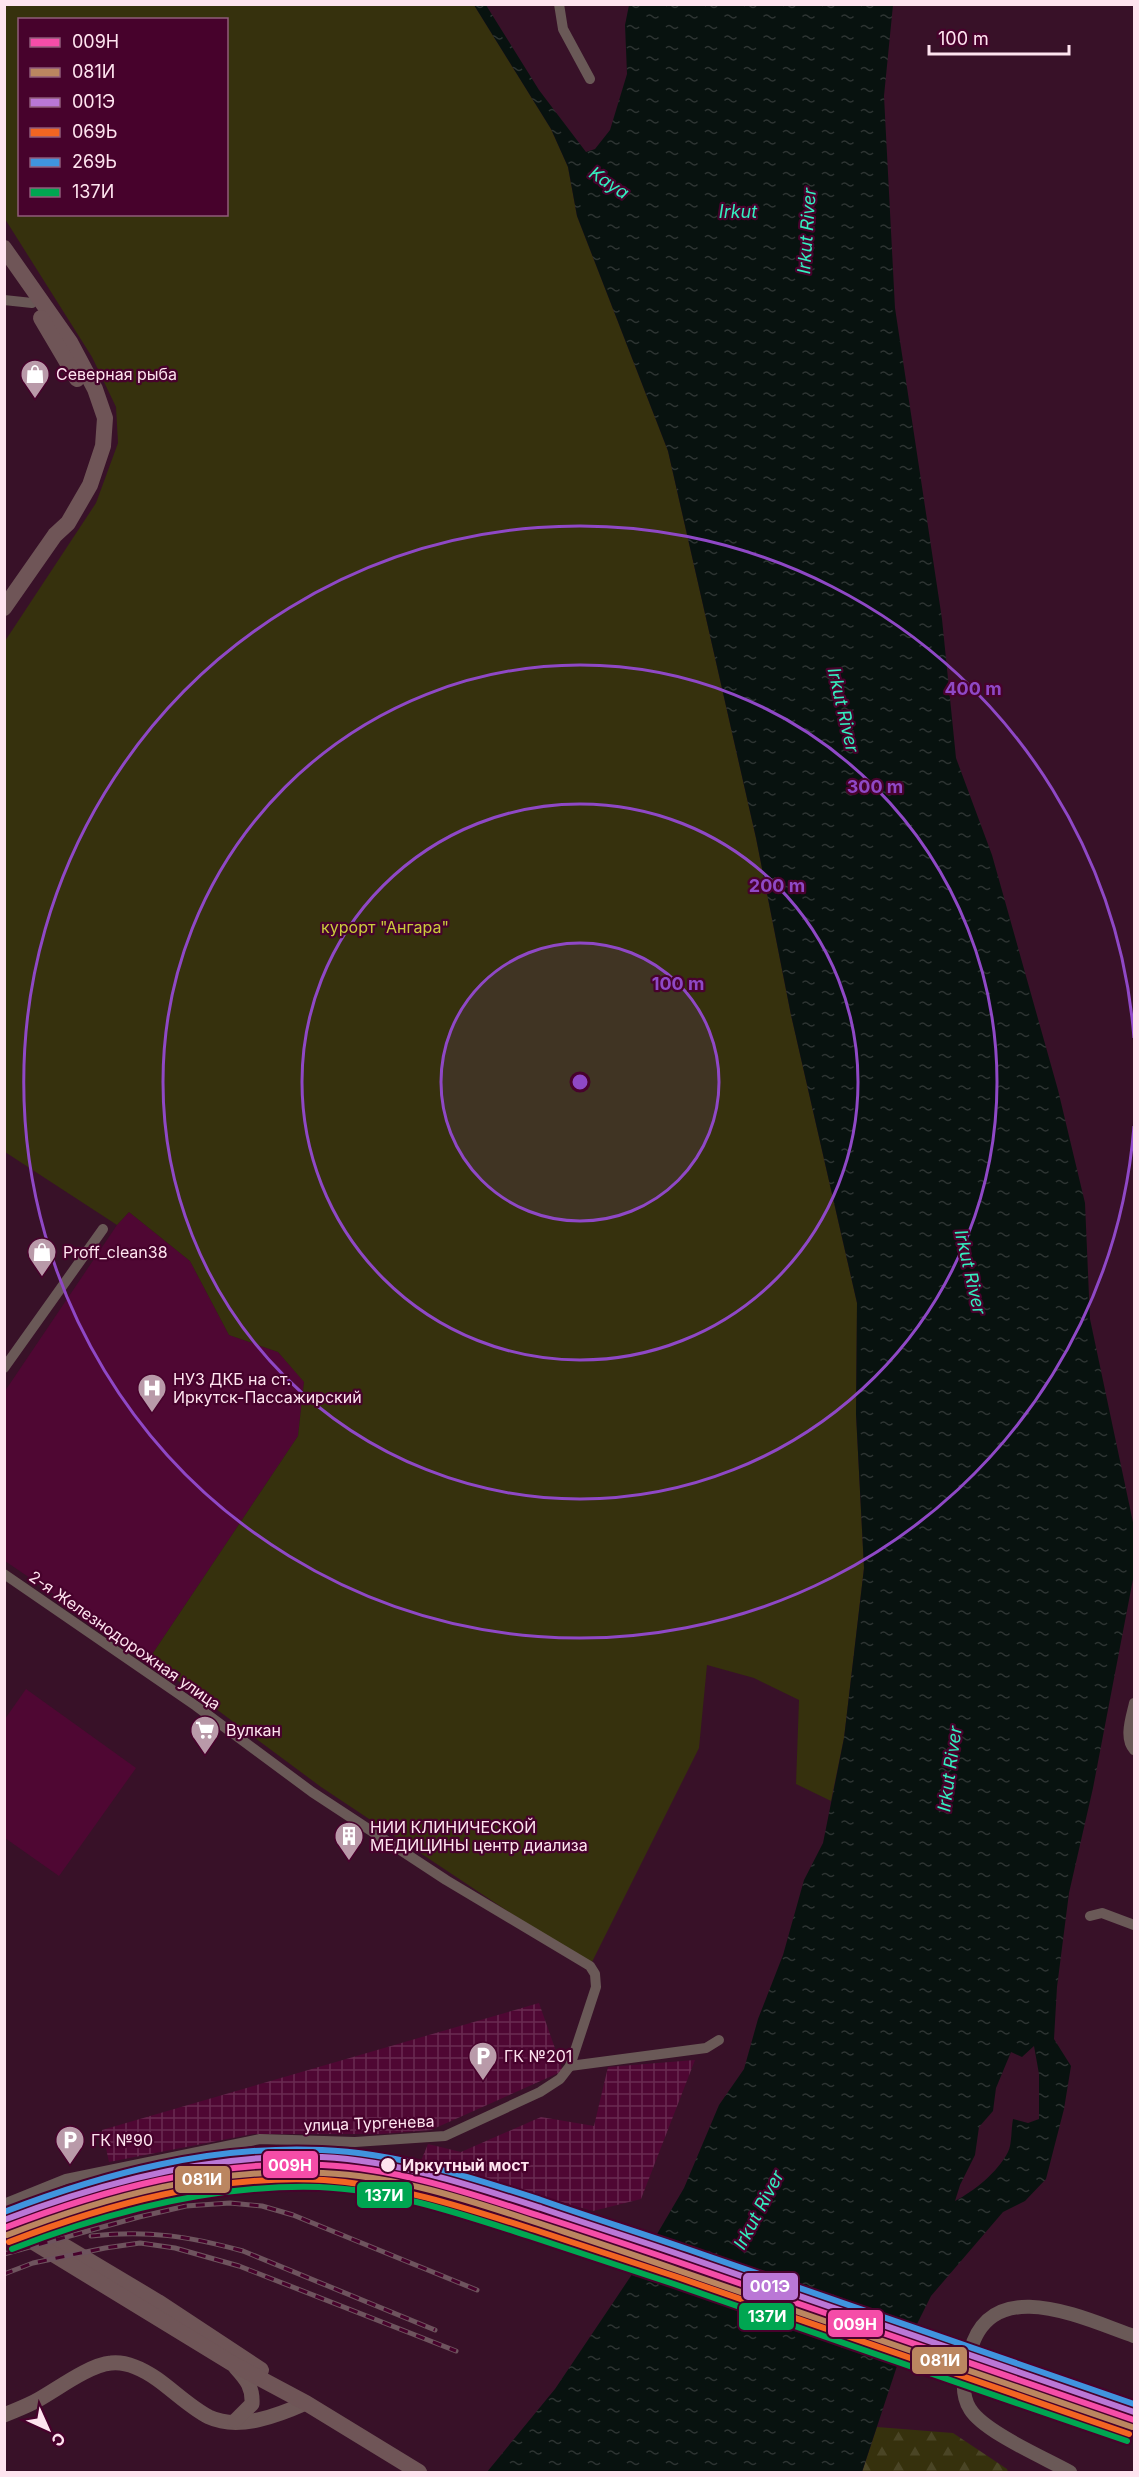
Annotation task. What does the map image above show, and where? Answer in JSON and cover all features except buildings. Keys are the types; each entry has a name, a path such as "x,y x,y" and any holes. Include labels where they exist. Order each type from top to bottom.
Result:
{"main road":[{"path":"7,252 32,303 81,385 95,428 88,463 76,493 57,521 55,535"},
{"path":"4,608 55,535 68,524 90,485 103,446 105,418 94,389 70,342 7,252"},
{"path":"4,2210 158,2302 240,2355 306,2403"},
{"path":"4,2224 232,2364 306,2403 415,2470"},
{"path":"4,2415 32,2403 92,2369 109,2363 125,2363 147,2372 209,2417 256,2421 281,2414 306,2403"},
{"path":"232,2364 248,2381 253,2394 252,2404 235,2421"}],"street":[{"path":"560,4 563,28 590,79"},
{"path":"4,300 32,303"},
{"path":"4,1368 103,1228"},
{"name":"2-я Железнодорожная улица","path":"4,1574 136,1663 312,1792 446,1880 590,1966 595,1974 596,1987 570,2066"},
{"path":"1134,1703 1129,1722 1129,1738 1134,1750"},
{"path":"1090,1916 1102,1913 1134,1925"},
{"path":"570,2066 706,2048 719,2040"},
{"name":"улица Тургенева","path":"4,2204 66,2179 260,2139 355,2142 445,2136 540,2092 560,2079 570,2066"},
{"path":"1070,2472 987,2426 970,2410 965,2397 964,2375 972,2344 988,2322 1002,2310 1022,2306 1040,2306 1134,2336"}],"shaded area":[{"name":"НУЗ ДКБ на ст. Иркутск-Пассажирский","path":"129,1212 190,1261 229,1335 278,1352 304,1381 298,1436 149,1659 5,1561 5,1391 117,1225"},
{"path":"26,1689 136,1768 59,1876 5,1838 5,1719"},
{"path":"539,2003 563,2071 431,2130 381,2134 253,2134 109,2162 102,2130"},
{"path":"695,2060 641,2199 593,2211 420,2163 428,2144 461,2152 541,2117 594,2126 608,2067"}],"green space":[{"name":"курорт \"Ангара\"","path":"5,5 474,5 551,129 568,167 577,216 668,451 756,838 791,1015 857,1303 856,1414 864,1568 844,1738 831,1801 796,1784 799,1700 754,1678 707,1665 699,1748 590,1966 321,1787 149,1659 298,1436 304,1382 278,1352 229,1335 190,1261 129,1212 117,1225 5,1152 5,641 96,503 118,443 116,407 92,357 5,219"},
{"path":"877,2427 953,2433 1007,2469 1008,2472 862,2472"}],"water":[{"name":"Irkut","path":"474,5 486,5 539,90 586,152 595,149 610,130 627,74 625,25 629,5 893,5 884,96 895,308 942,619 956,758 992,855 1058,1090 1085,1203 1090,1319 1134,1527 1134,1574 1093,1788 1069,1893 1057,1987 1054,2039 1071,2066 1064,2109 1046,2179 1025,2201 1003,2212 931,2296 899,2360 862,2472 487,2472 555,2389 643,2258 684,2188 719,2105 744,2069 758,2019 783,1955 804,1880 823,1843 844,1738 864,1568 856,1414 857,1303 791,1015 756,838 668,451 577,216 568,167 551,129","holes":["1034,2046 1039,2074 1039,2119 1028,2123 1013,2119 1010,2145 1003,2160 984,2181 955,2201 975,2155 979,2127 993,2111 996,2088 1011,2052 1022,2057"]}],"railway":[{"path":"4,2254 186,2206 230,2203 262,2206 293,2215 477,2290"},
{"path":"91,2236 150,2234 204,2241 243,2251 435,2330"},
{"path":"4,2274 33,2263 105,2248 140,2243 175,2248 239,2266 456,2351"}],"transit line":[{"name":"269Ь","path":"4,2212 120,2174 200,2157 281,2150 322,2150 378,2156 433,2167 541,2200 1134,2404"},
{"name":"001Э","path":"4,2220 120,2182 200,2165 281,2157 322,2157 378,2163 433,2175 541,2208 1134,2412"},
{"name":"009Н","path":"4,2228 81,2201 200,2172 281,2165 322,2165 378,2171 432,2183 575,2227 1134,2420"},
{"name":"081И","path":"7,2235 83,2208 162,2187 202,2180 283,2172 350,2175 377,2179 430,2190 509,2213 1132,2427"},
{"name":"069Ь","path":"9,2242 85,2215 203,2187 284,2179 324,2180 378,2187 431,2199 535,2230 1129,2434"},
{"name":"137И","path":"12,2249 125,2212 202,2195 280,2187 319,2187 373,2193 426,2204 566,2248 1127,2441"}],"place":[{"name":"Северная рыба","path":"35,400"},
{"name":"Proff_clean38","path":"42,1278"},
{"name":"НУЗ ДКБ на ст. Иркутск-Пассажирский","path":"152,1414"},
{"name":"Вулкан","path":"205,1756"},
{"name":"НИИ КЛИНИЧЕСКОЙ МЕДИЦИНЫ центр диализа","path":"349,1862"},
{"name":"ГК №201","path":"483,2082"},
{"name":"Иркутный мост","path":"388,2165"},
{"name":"ГК №90","path":"70,2166"}],"water label":[{"name":"Kaya","path":"609,183"},
{"name":"Irkut River","path":"807,231"},
{"name":"Irkut River","path":"843,710"},
{"name":"Irkut River","path":"970,1272"},
{"name":"Irkut River","path":"950,1769"},
{"name":"Irkut River","path":"759,2210"}]}
